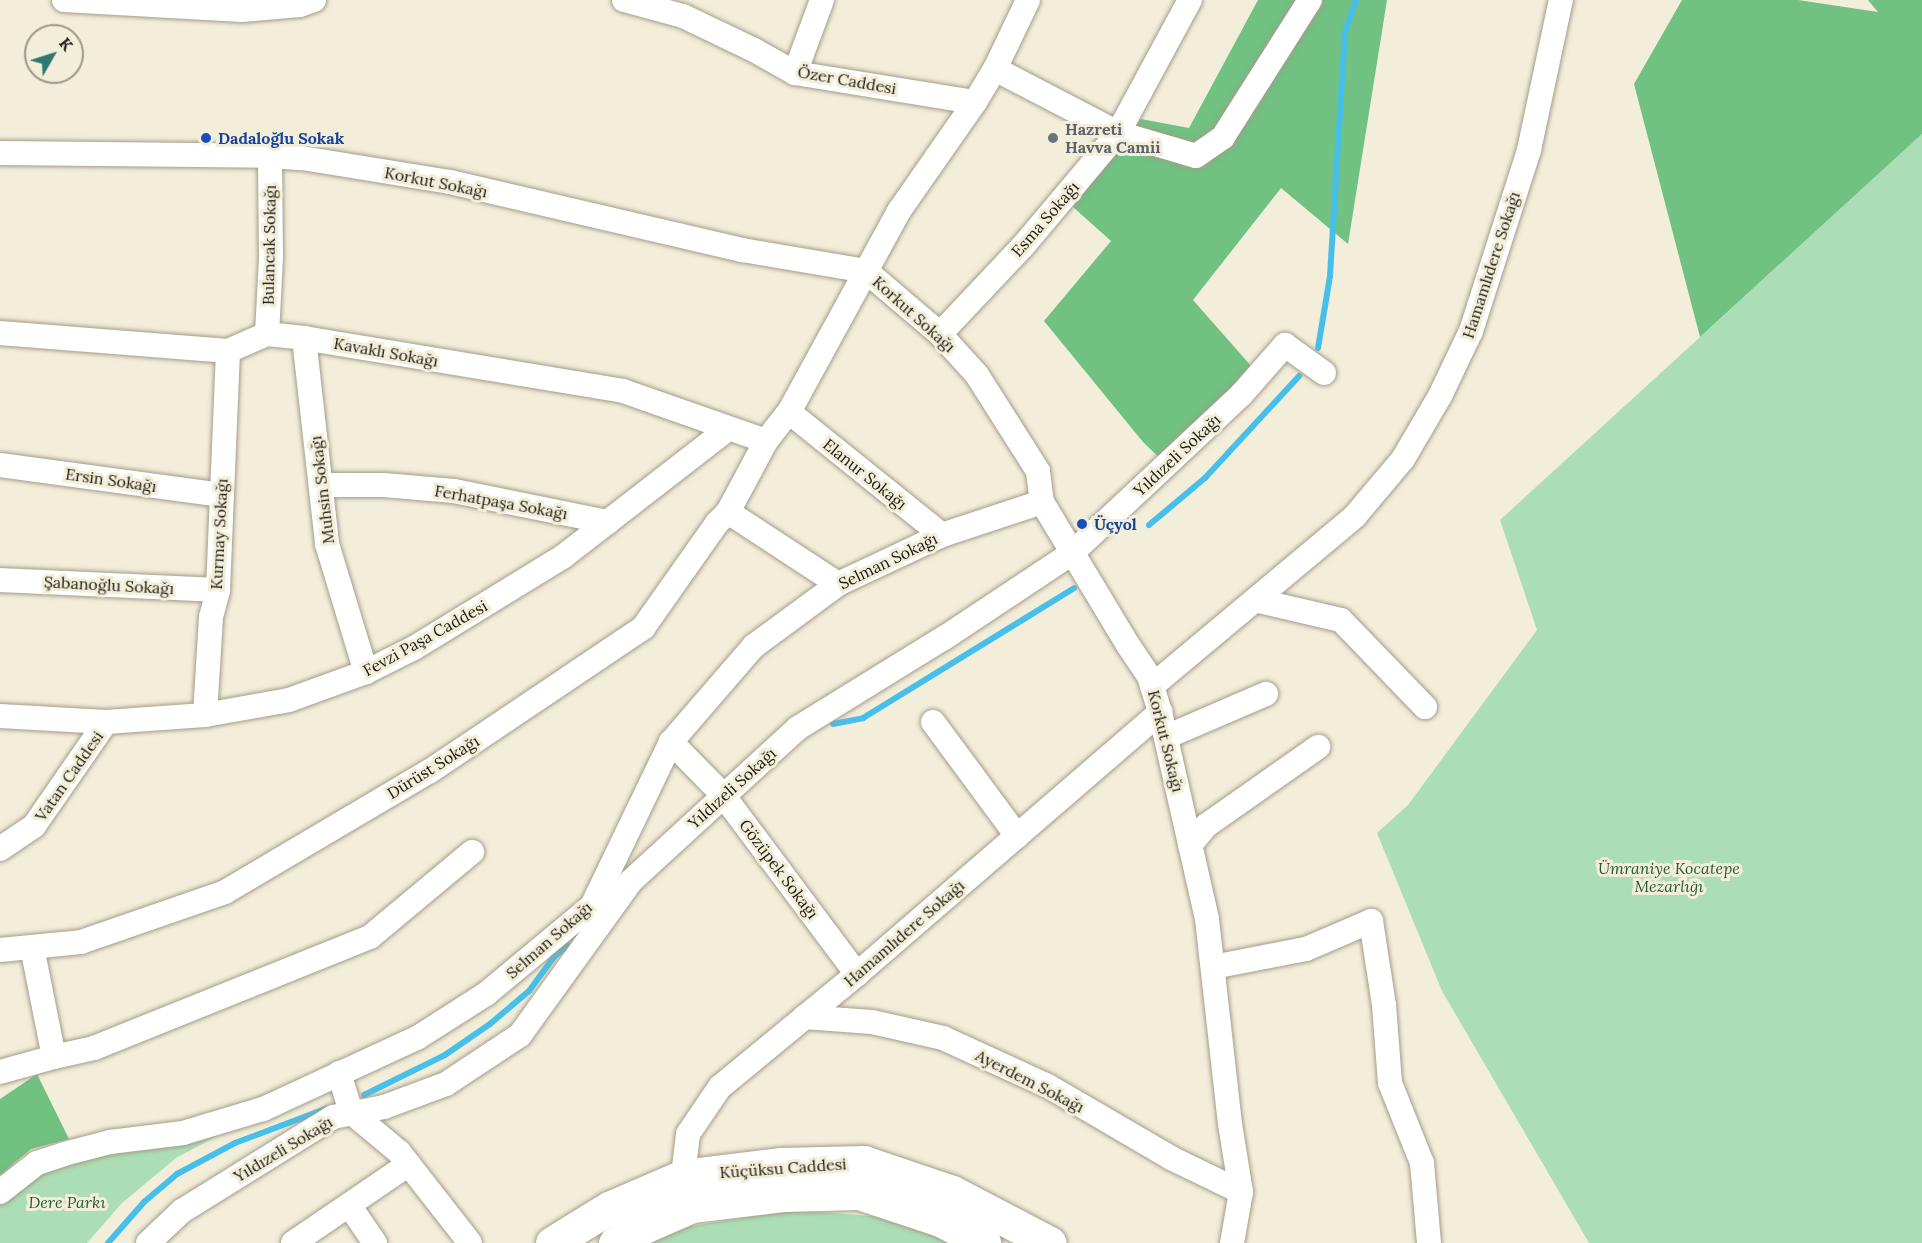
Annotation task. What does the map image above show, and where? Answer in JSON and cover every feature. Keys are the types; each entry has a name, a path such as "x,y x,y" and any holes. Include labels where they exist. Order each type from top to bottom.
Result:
{"main road":[{"name":"Küçüksu Caddesi","path":"552,1243 609,1208 684,1176 781,1164 864,1162 952,1192 1050,1243"},
{"name":"Küçüksu Caddesi","path":"615,1243 630,1233 692,1206 784,1195 859,1193 940,1220 984,1243"}],"street":[{"path":"64,0 288,6 314,0"},
{"name":"Özer Caddesi","path":"624,0 683,16 754,50 795,73 975,102"},
{"path":"795,73 822,0"},
{"name":"Dürüst Sokağı","path":"0,950 81,942 225,892 429,771 643,628 717,523 728,512 766,441 789,412 899,212 995,69 1028,0"},
{"name":"Esma Sokağı","path":"940,334 1023,246 1118,133 1190,0"},
{"path":"995,69 1118,133 1196,156 1223,137 1310,0"},
{"name":"Hamamlıdere Sokağı","path":"1152,686 1355,516 1403,459 1440,396 1471,331 1528,150 1561,0"},
{"name":"Korkut Sokağı","path":"0,153 302,158 450,182 742,250 866,271 940,334 977,375 1038,471 1042,502 1149,676 1166,737 1207,919 1230,1124 1241,1192 1232,1243"},
{"name":"Bulancak Sokağı","path":"267,334 271,257 270,156"},
{"name":"Kavaklı Sokağı","path":"0,333 228,351 267,334 304,338 623,391 766,441"},
{"name":"Muhsin Sokağı","path":"304,338 327,544 366,672"},
{"name":"Yıldızeli Sokağı","path":"151,1242 182,1211 333,1117 384,1107 446,1084 520,1035 631,881 798,728 944,638 1072,553 1242,395 1285,345 1324,373"},
{"name":"Kurmay Sokağı","path":"205,715 211,616 218,590 228,351"},
{"name":"Elanur Sokağı","path":"789,412 942,535"},
{"name":"Fevzi Paşa Caddesi","path":"0,716 106,722 205,715 288,700 366,672 414,648 555,562 728,429"},
{"name":"Ersin Sokağı","path":"0,465 222,495"},
{"name":"Ferhatpaşa Sokağı","path":"321,485 384,485 454,491 608,522"},
{"name":"Selman Sokağı","path":"0,1192 37,1163 64,1154 110,1142 183,1133 263,1109 417,1038 486,994 592,906 671,742 754,646 838,584 942,535 1042,502"},
{"path":"728,512 838,584"},
{"name":"Şabanoğlu Sokağı","path":"0,580 218,590"},
{"path":"1255,600 1341,620 1425,707"},
{"path":"1166,737 1266,694"},
{"name":"Hamamlıdere Sokağı","path":"684,1176 688,1134 720,1087 857,974 1160,712"},
{"name":"Vatan Caddesi","path":"0,849 34,826 106,722"},
{"path":"933,722 1017,836"},
{"name":"Gözüpek Sokağı","path":"671,742 723,795 857,974"},
{"path":"1190,845 1207,825 1318,747"},
{"path":"0,1072 94,1048 370,937 472,852"},
{"path":"1213,968 1306,949 1371,921 1383,1005 1390,1083 1422,1163 1429,1243"},
{"path":"32,947 54,1057"},
{"name":"Ayerdem Sokağı","path":"804,1017 872,1022 943,1038 1047,1086 1171,1158 1241,1192"},
{"path":"339,1073 351,1112 399,1152 470,1243"},
{"path":"293,1243 409,1164"},
{"path":"349,1205 375,1243"}],"green space":[{"path":"1258,0 1387,0 1348,244 1281,188 1193,300 1252,367 1169,467 1143,442 1044,321 1111,241 1073,207 1141,119 1189,128"},
{"path":"1682,0 1798,0 1878,12 1868,0 1922,0 1922,134 1700,337 1634,84"},
{"name":"Ümraniye Kocatepe Mezarlığı","path":"1922,134 1922,1243 1589,1243 1442,991 1377,833 1408,805 1537,630 1500,520"},
{"path":"37,1074 69,1139 31,1149 0,1175 0,1099"},
{"name":"Dere Parkı","path":"250,1124 217,1136 176,1158 122,1203 87,1243 0,1243 0,1205 42,1170 59,1162"},
{"path":"793,1210 924,1220 965,1243 635,1243 654,1232"}],"waterway":[{"path":"1318,348 1330,276 1345,32 1356,0"},
{"path":"1149,525 1205,478 1299,376"},
{"path":"833,724 863,718 1074,588"},
{"path":"364,1095 445,1055 490,1024 529,991 554,957 568,945"},
{"path":"108,1243 144,1202 177,1174 235,1143 328,1108"}],"place":[{"name":"Dadaloğlu Sokak","path":"206,138"},
{"name":"Hazreti Havva Camii","path":"1053,138"},
{"name":"Üçyol","path":"1082,524"}]}
